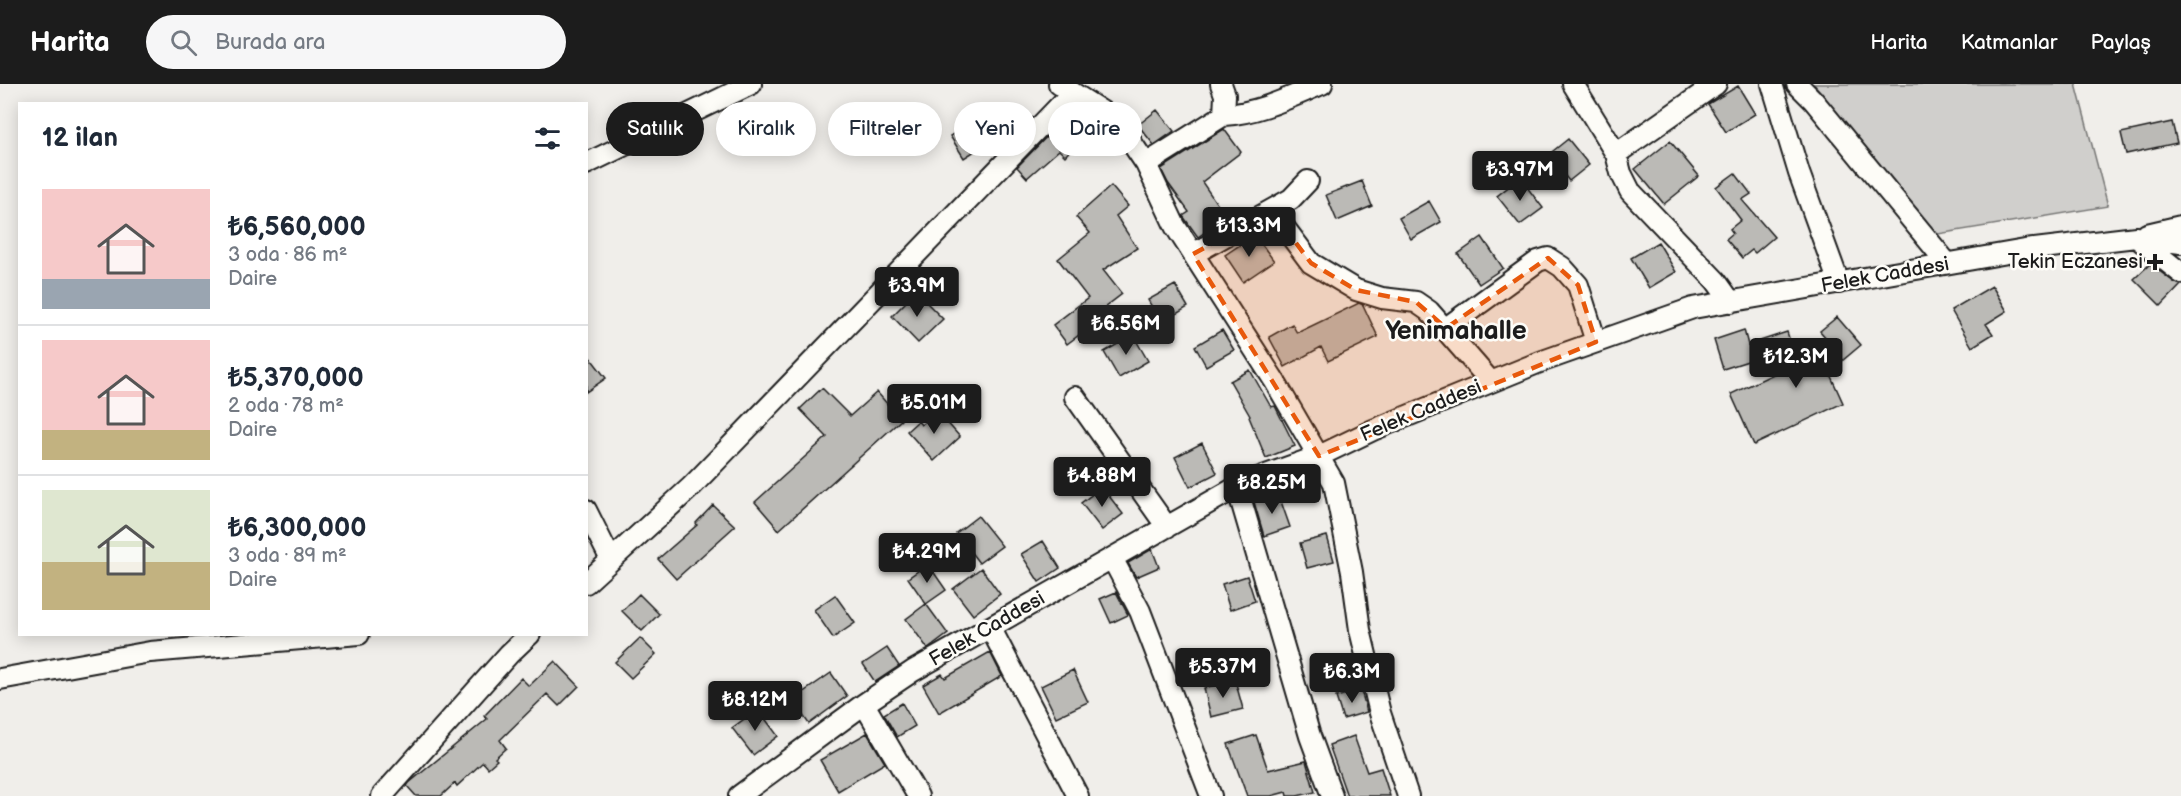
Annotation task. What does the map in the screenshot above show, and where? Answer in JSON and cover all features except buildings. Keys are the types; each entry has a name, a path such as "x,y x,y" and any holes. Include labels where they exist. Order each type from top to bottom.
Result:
{"street":[{"path":"588,163 751,84"},
{"path":"1221,84 1225,95 1224,115"},
{"path":"1146,164 1224,115 1242,114 1277,103 1322,84"},
{"path":"1574,84 1616,154 1630,191 1716,281 1731,302"},
{"path":"1616,154 1716,84"},
{"path":"1772,84 1799,173 1839,283"},
{"path":"1797,84 1813,100 1947,264"},
{"path":"588,581 691,487 1064,87 1117,121 1146,164 1175,226 1274,381 1334,483 1352,572 1360,630 1380,713 1408,796"},
{"path":"1193,254 1291,199 1308,181"},
{"path":"1272,211 1311,263 1356,290 1416,302 1429,311 1491,382"},
{"path":"2136,237 2181,226"},
{"path":"2136,237 2181,273"},
{"name":"Felek Caddesi","path":"739,796 913,671 1237,487 1319,456 1373,430 1491,382 1596,342 1693,309 2025,250 2136,237 2181,243"},
{"path":"1446,328 1538,261 1548,258 1562,267 1578,285 1596,342"},
{"path":"1074,397 1167,527"},
{"path":"1237,487 1310,736 1332,796"},
{"path":"588,514 611,560"},
{"path":"1112,558 1140,611 1210,796"},
{"path":"990,627 1078,796"},
{"path":"0,680 150,652 336,636"},
{"path":"382,796 509,654 528,636"},
{"path":"864,704 918,796"}],"highlighted area":[{"path":"1272,211 1311,263 1356,290 1416,302 1446,328 1548,258 1578,285 1596,342 1319,456 1193,254"}],"shaded area":[{"path":"1814,84 2076,84 2108,206 1932,235"}],"place":[{"name":"Tekin Eczanesi","path":"2155,262"}],"district":[{"name":"Yenimahalle","path":"1456,331"}]}
